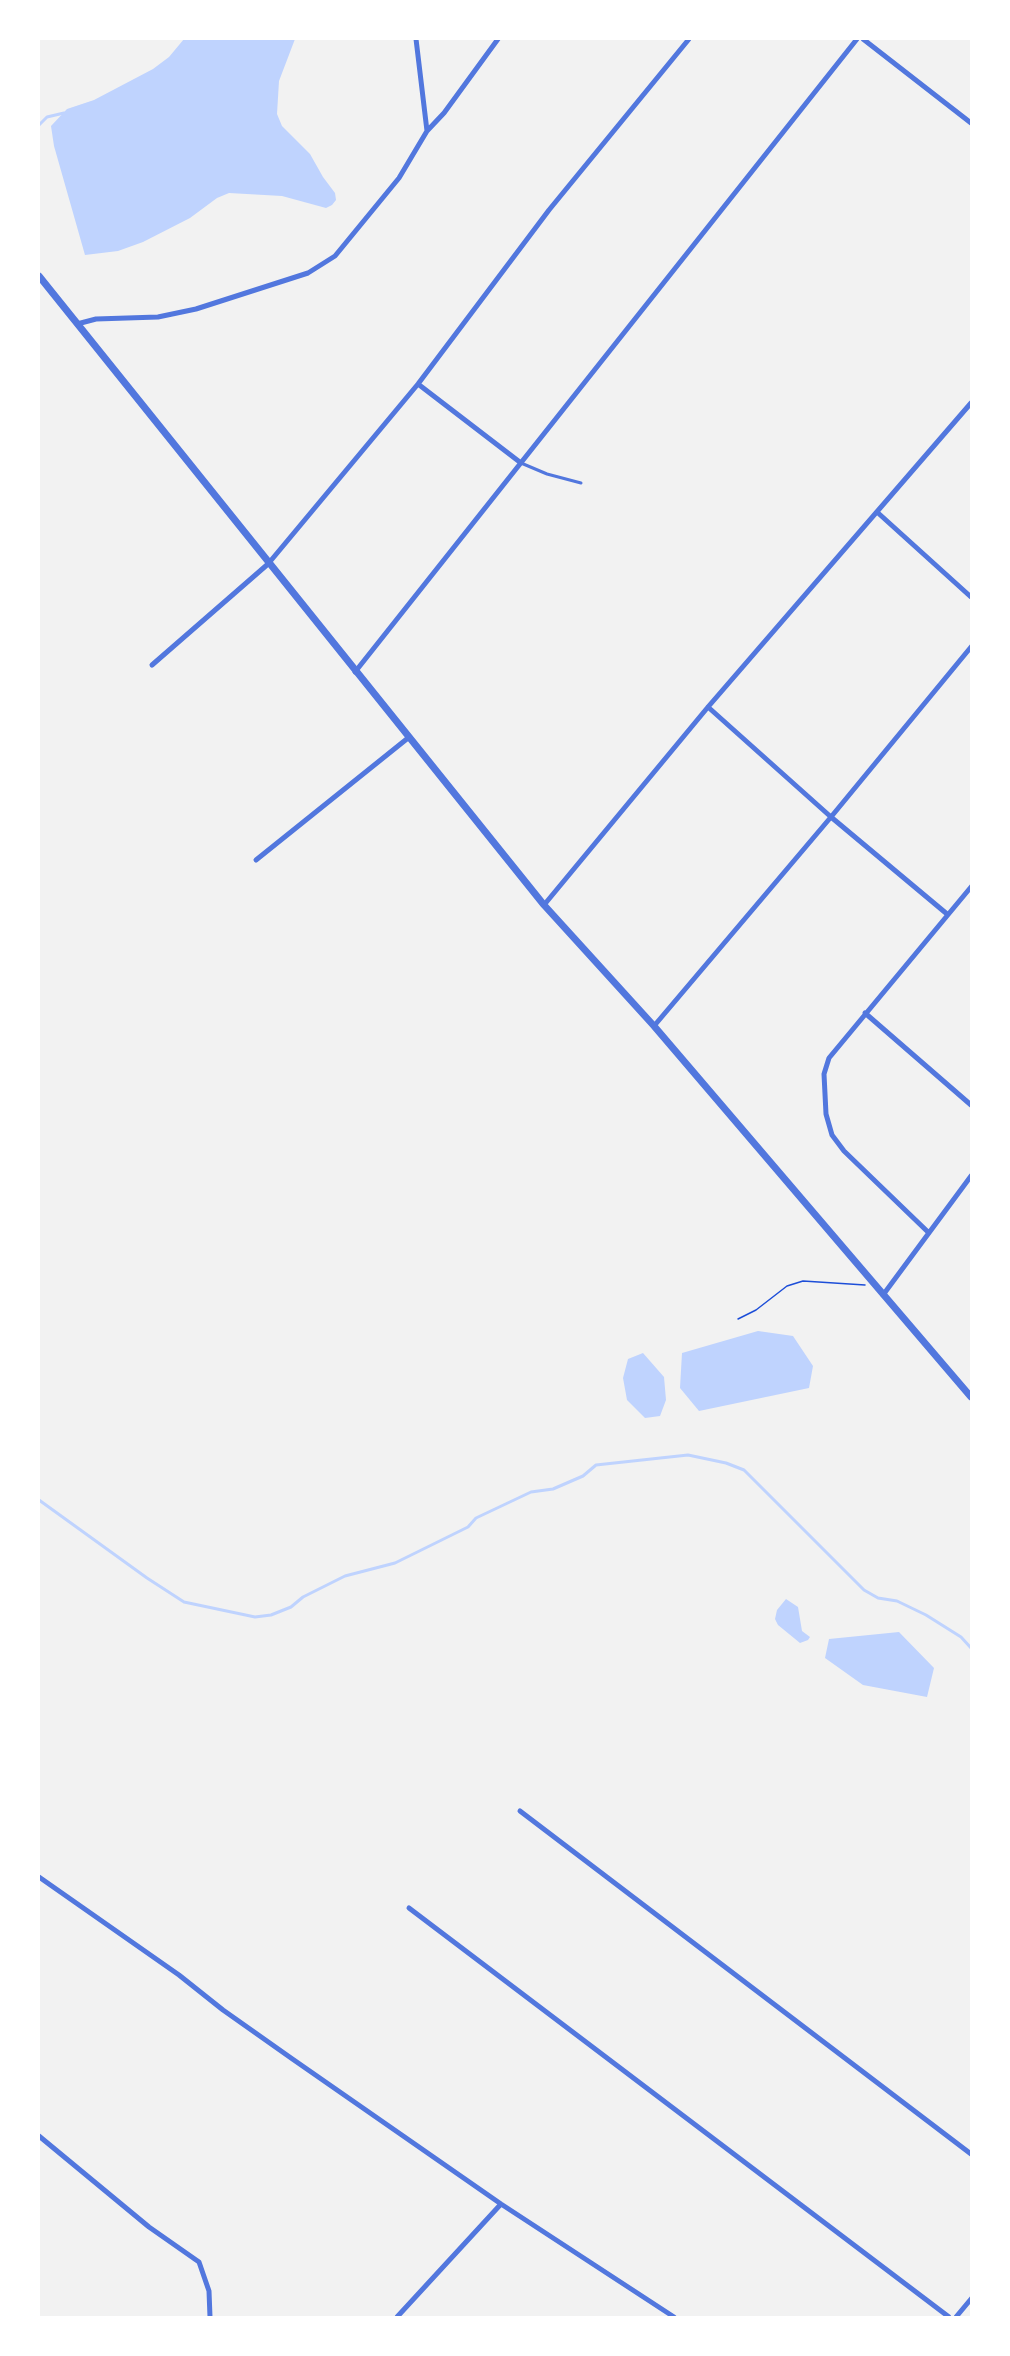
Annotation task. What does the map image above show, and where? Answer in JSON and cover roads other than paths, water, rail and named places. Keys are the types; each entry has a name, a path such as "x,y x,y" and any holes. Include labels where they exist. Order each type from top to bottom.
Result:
{"street":[{"path":"416,39 427,130"},
{"path":"77,324 96,319 158,317 196,309 308,273 322,266 335,256 399,178 427,130 444,112 498,39"},
{"path":"152,665 268,564 418,384 549,210 689,39"},
{"path":"355,672 857,39"},
{"path":"863,39 971,123"},
{"path":"39,276 544,905 654,1026 971,1398"},
{"path":"418,384 521,463"},
{"path":"544,905 708,707 971,403"},
{"path":"877,512 971,597"},
{"path":"654,1026 971,647"},
{"path":"708,707 831,817 948,914"},
{"path":"256,860 408,738"},
{"path":"928,1233 844,1151 832,1135 826,1114 824,1074 829,1058 971,887"},
{"path":"866,1013 971,1104"},
{"path":"883,1295 971,1176"},
{"path":"520,1811 971,2154"},
{"path":"39,1877 179,1975 223,2010 501,2204 674,2317"},
{"path":"409,1908 949,2317"},
{"path":"39,2136 149,2227 199,2262 209,2290 210,2317"},
{"path":"397,2317 501,2204"},
{"path":"956,2317 971,2299"}],"lane":[{"path":"521,463 547,474 581,483"}],"water":[{"path":"184,39 295,39 279,81 277,114 282,126 310,154 335,193 336,200 326,208 282,196 229,193 217,198 190,218 143,242 118,251 85,255 54,146 51,126 67,109 94,100 153,69 169,57"},
{"path":"758,1331 793,1336 813,1366 809,1388 699,1411 680,1388 682,1353"},
{"path":"643,1353 664,1377 666,1400 660,1416 645,1418 627,1400 623,1378 628,1359"},
{"path":"786,1599 798,1607 802,1631 810,1637 808,1640 800,1643 778,1625 775,1619 777,1610"},
{"path":"899,1632 934,1668 927,1697 863,1685 825,1658 829,1639"}],"waterway":[{"path":"39,125 47,117 64,113"},
{"path":"39,1500 184,1602 255,1617 271,1615 291,1607 303,1597 345,1576 395,1563 468,1527 476,1518 531,1492 553,1489 583,1476 596,1465 688,1455 726,1463 744,1470 864,1590 878,1598 897,1601 926,1615 961,1637 971,1648"}]}
